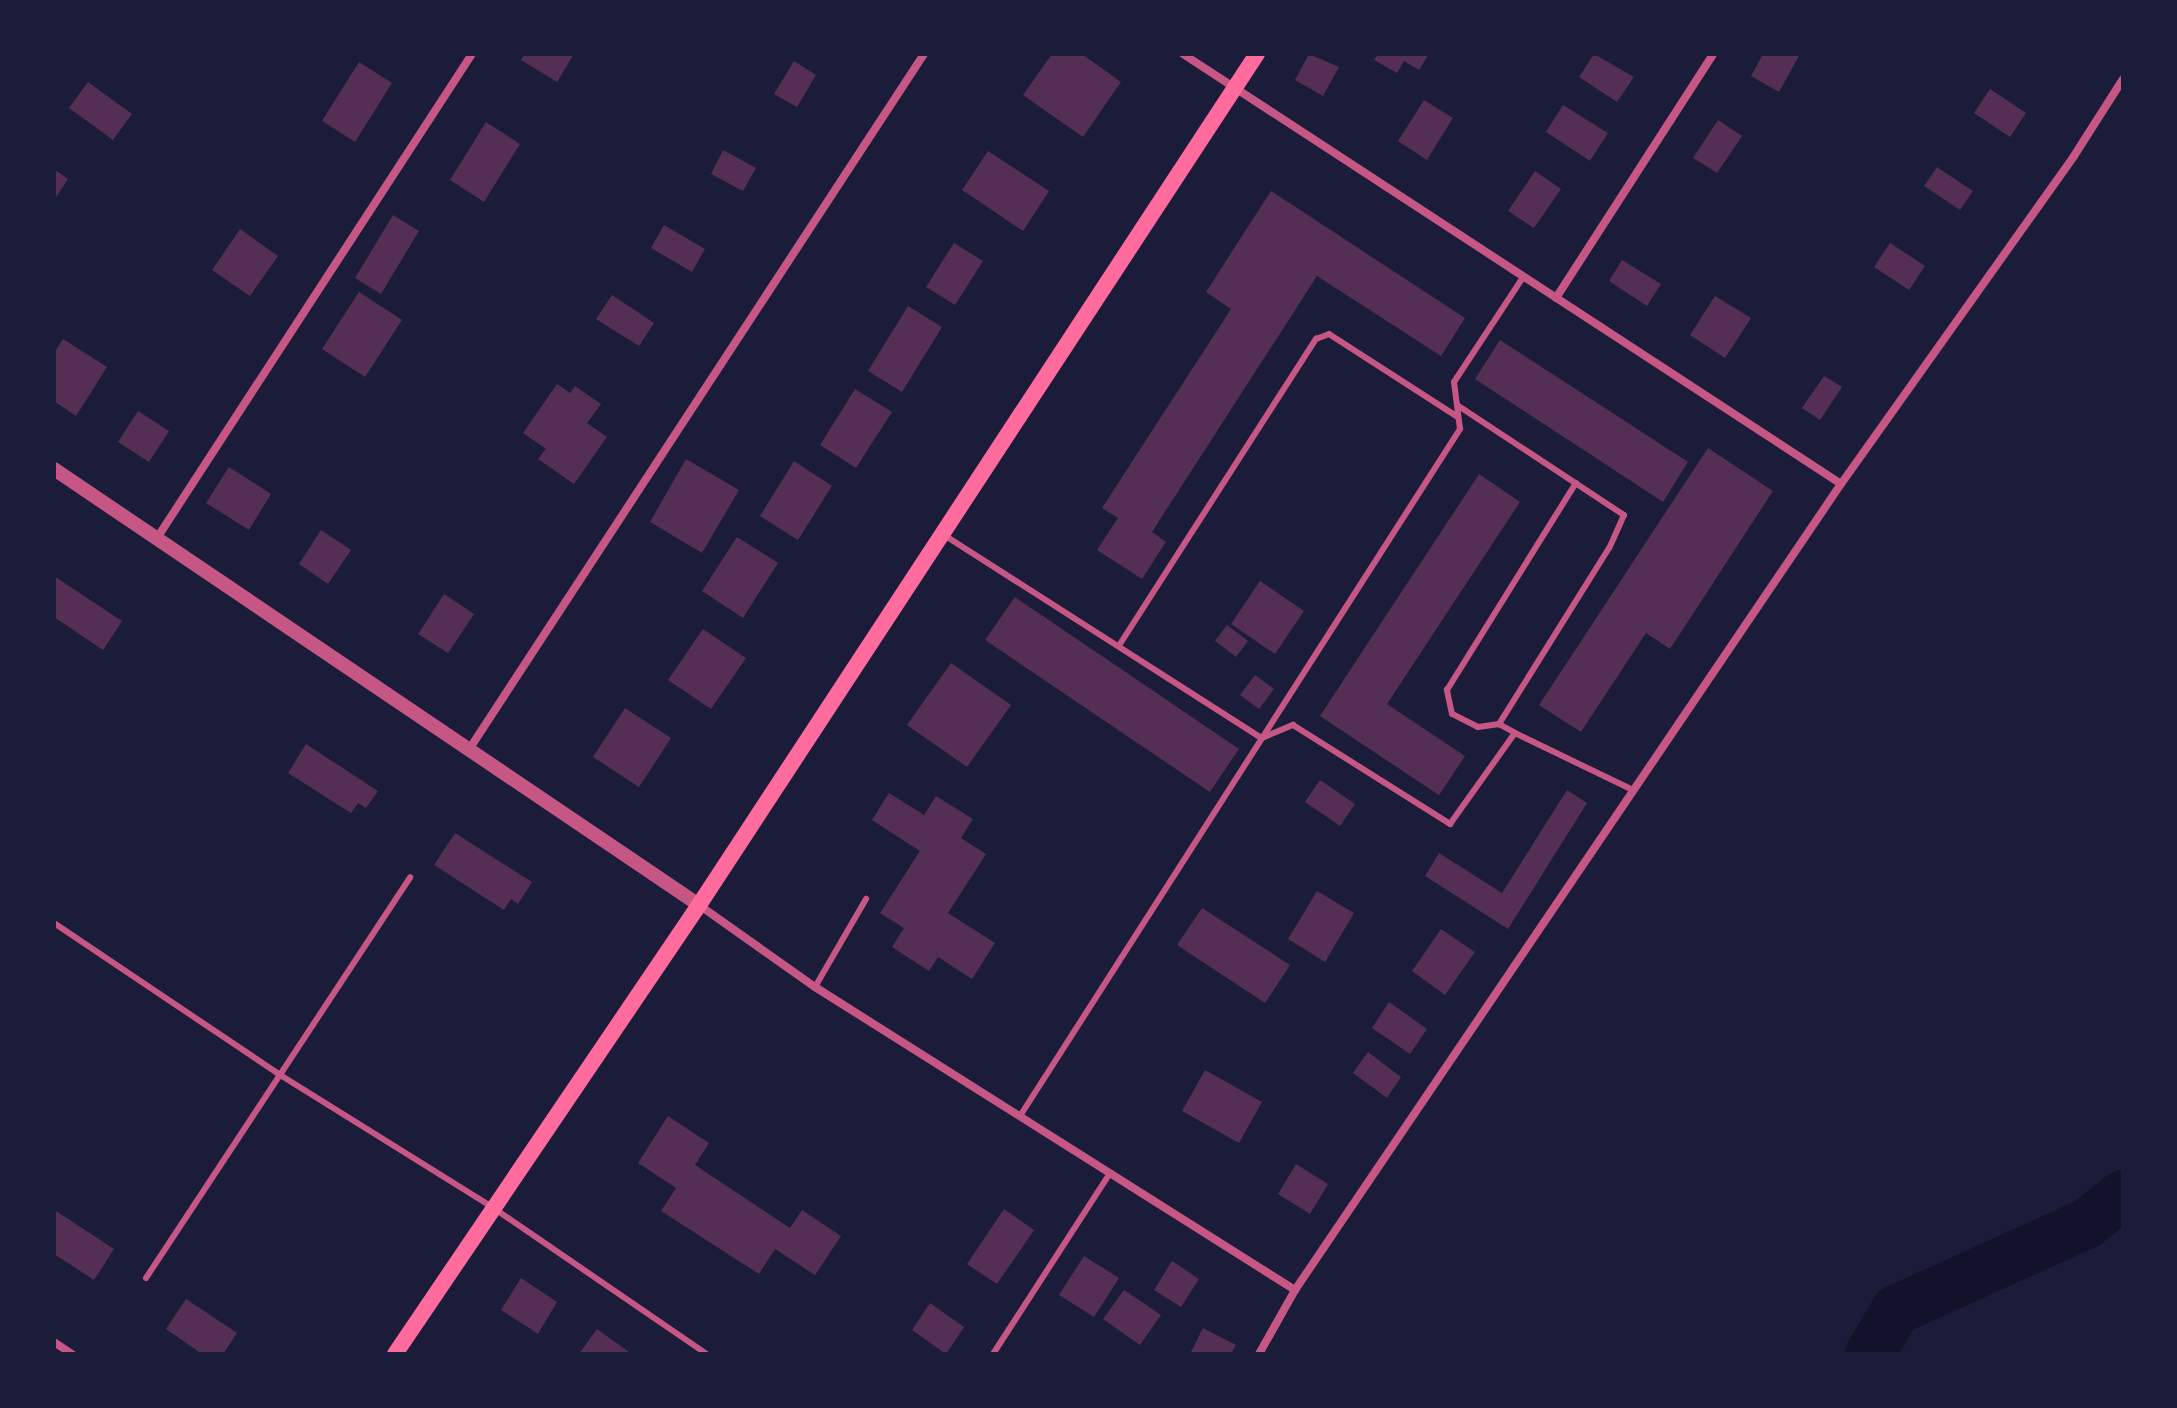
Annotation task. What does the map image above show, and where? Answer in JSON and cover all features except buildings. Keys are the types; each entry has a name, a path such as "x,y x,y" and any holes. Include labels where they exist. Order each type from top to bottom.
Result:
{"main road":[{"path":"395,1354 699,905 1257,54"}],"street":[{"path":"159,535 472,54"},
{"path":"470,748 924,54"},
{"path":"1183,54 1841,484"},
{"path":"1556,298 1713,54"},
{"path":"1259,1354 1295,1290 1633,790 1841,484 2074,156 2123,79"},
{"path":"54,469 159,535 815,987 1295,1290"},
{"path":"54,1342 72,1354"}],"lane":[{"path":"1020,1116 1460,429 1454,382 1524,276"},
{"path":"1120,644 1316,339 1329,334 1458,417"},
{"path":"1457,405 1624,515 1609,548 1499,724"},
{"path":"1576,483 1447,690 1452,714 1478,727 1499,724 1633,790"},
{"path":"941,533 1120,644 1262,738"},
{"path":"1262,738 1293,725 1450,824 1515,733"},
{"path":"146,1278 277,1073 410,877"},
{"path":"815,987 866,899"},
{"path":"54,923 277,1073 492,1207 707,1354"},
{"path":"993,1354 1110,1173"}],"waterway":[{"path":"1870,1354 1896,1310 2086,1224 2123,1195"}]}
